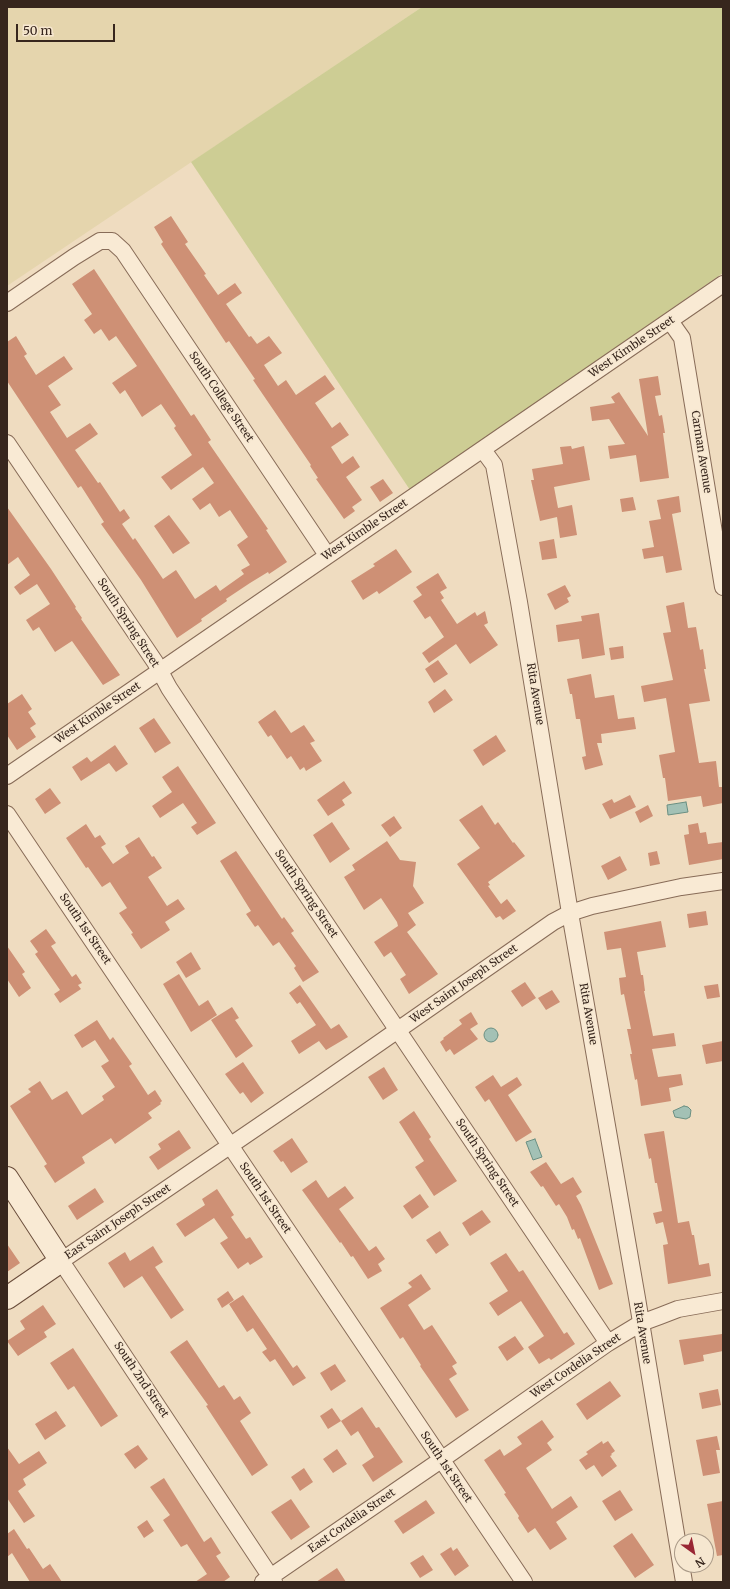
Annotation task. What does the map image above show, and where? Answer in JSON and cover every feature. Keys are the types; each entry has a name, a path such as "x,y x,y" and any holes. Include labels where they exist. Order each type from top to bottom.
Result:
{"street":[{"name":"South College Street","path":"7,303 100,240 112,240 123,251 327,555"},
{"name":"West Kimble Street","path":"7,776 723,284"},
{"name":"Carman Avenue","path":"670,321 682,338 723,587"},
{"name":"South Spring Street","path":"7,443 155,662 159,671 397,1030 608,1343"},
{"name":"Rita Avenue","path":"483,450 494,465 519,602 570,913 684,1582"},
{"name":"South 1st Street","path":"7,814 222,1131 230,1146 524,1582"},
{"name":"West Saint Joseph Street","path":"230,1146 543,928 570,913 592,906 660,891 723,881"},
{"name":"East Saint Joseph Street","path":"7,1298 230,1146"},
{"name":"South 2nd Street","path":"7,1178 270,1580"},
{"name":"West Cordelia Street","path":"441,1460 608,1343 641,1324 678,1310 723,1301"},
{"name":"East Cordelia Street","path":"270,1580 441,1460"}],"shaded area":[{"path":"7,7 422,7 7,286"},
{"path":"686,802 688,812 668,815 667,805"},
{"path":"488,1028 494,1028 498,1032 498,1038 494,1042 488,1042 484,1038 484,1032"},
{"path":"684,1106 691,1110 690,1117 686,1119 675,1117 673,1111"},
{"path":"535,1139 542,1157 533,1160 526,1142"}],"green space":[{"path":"422,7 723,7 723,273 410,490 191,162"}],"building":[{"path":"171,216 188,242 185,244 206,274 204,275 218,295 235,283 242,293 226,304 249,337 251,336 257,344 269,336 282,353 264,365 278,386 286,380 296,395 325,375 335,389 315,403 332,428 340,422 349,435 331,447 342,464 353,456 360,467 346,477 362,500 352,507 355,511 344,519 316,479 318,478 310,466 311,465 253,380 255,379 229,341 226,343 161,244 163,242 154,227"},
{"path":"94,269 191,416 194,414 211,440 208,442 268,529 266,530 287,562 269,574 268,572 226,599 227,601 201,619 202,621 177,638 141,580 101,524 104,522 81,486 78,488 7,381 7,342 16,336 27,354 24,356 36,375 64,356 73,369 48,386 61,405 50,412 67,438 90,423 98,434 75,450 98,483 100,482 120,512 124,509 130,518 122,524 133,540 135,538 163,579 176,570 195,599 216,585 220,591 244,574 241,570 250,565 237,545 248,537 230,510 219,517 210,503 200,510 192,499 214,483 203,467 171,490 161,477 192,455 174,428 176,426 161,404 142,417 125,390 120,394 112,383 137,366 116,336 109,341 101,329 94,334 84,320 92,314 72,284"},
{"path":"658,376 661,395 655,396 659,416 662,415 669,478 640,482 636,455 610,459 608,446 625,444 609,419 592,421 590,407 615,403 611,397 619,392 648,436 639,379"},
{"path":"571,446 572,449 584,446 590,480 554,487 558,508 572,505 577,535 560,538 557,517 540,521 531,480 534,480 532,469 563,464 560,447"},
{"path":"383,479 393,493 380,502 370,487"},
{"path":"679,496 681,512 672,514 682,570 666,573 663,556 644,559 642,549 654,547 649,521 661,519 657,500"},
{"path":"633,497 636,510 622,512 620,499"},
{"path":"7,507 51,569 76,607 75,608 82,618 81,619 120,675 103,685 72,641 55,652 39,627 33,631 26,620 50,604 37,584 20,595 14,587 30,575 18,557 7,565"},
{"path":"169,515 190,543 173,554 154,526"},
{"path":"554,539 557,558 542,560 539,542"},
{"path":"396,549 412,572 379,594 377,591 363,600 351,581 375,566 373,564"},
{"path":"438,573 447,588 440,592 444,598 441,600 457,624 475,612 477,616 485,611 488,623 484,625 498,645 470,664 456,644 429,663 422,653 444,637 430,616 425,619 413,601 422,595 416,587"},
{"path":"565,585 571,596 567,598 569,602 555,610 547,594"},
{"path":"684,602 688,628 696,627 700,650 703,649 706,669 704,669 710,701 689,704 699,763 716,761 719,787 723,787 723,803 703,807 701,796 668,801 665,778 663,778 659,755 675,752 666,698 644,702 641,686 673,680 663,633 671,632 666,606"},
{"path":"599,613 605,655 582,659 579,639 558,642 556,625 582,621 581,616"},
{"path":"623,646 624,658 611,660 609,648"},
{"path":"438,660 448,674 434,683 425,669"},
{"path":"591,674 595,698 614,695 618,719 634,717 636,729 601,734 602,743 597,743 603,765 585,770 582,757 586,756 580,719 576,719 572,694 570,694 567,679"},
{"path":"445,689 453,700 434,713 428,702"},
{"path":"22,694 32,709 28,712 36,724 30,728 36,737 17,750 7,735 7,704"},
{"path":"275,710 291,733 304,725 315,741 310,743 322,761 306,771 304,767 300,770 291,756 287,759 271,735 268,737 258,722"},
{"path":"154,718 171,743 155,753 139,728"},
{"path":"496,735 506,751 483,766 473,750"},
{"path":"115,745 128,764 116,772 109,763 81,781 72,767 87,757 91,762"},
{"path":"178,766 216,823 197,835 191,827 197,823 183,803 160,818 152,806 172,792 162,777"},
{"path":"344,781 352,793 342,800 345,805 328,816 317,800"},
{"path":"50,788 61,803 45,814 35,799"},
{"path":"630,795 636,807 610,819 602,804 612,799 614,803"},
{"path":"482,805 495,825 498,822 513,843 514,842 525,856 488,882 490,885 488,886 501,904 507,899 516,911 503,920 500,916 496,918 457,864 480,848 459,820"},
{"path":"648,805 653,816 640,823 635,812"},
{"path":"394,816 402,828 390,837 381,825"},
{"path":"332,822 350,849 330,863 313,835"},
{"path":"698,823 700,833 706,832 708,844 723,842 723,859 689,865 684,835 689,834 688,825"},
{"path":"86,824 95,838 100,835 106,844 101,847 113,864 129,853 125,846 139,837 152,857 154,856 162,868 148,877 167,906 178,899 185,909 165,922 170,930 141,949 131,934 133,933 119,913 127,908 110,882 102,887 88,867 86,868 66,838"},
{"path":"387,841 400,860 416,862 413,886 424,903 408,913 416,925 407,932 438,974 409,994 400,979 406,975 391,952 384,957 374,942 398,926 397,922 381,898 364,910 344,877 355,870 352,865"},
{"path":"236,851 282,919 284,917 294,931 291,933 319,972 303,982 294,968 296,966 279,942 273,946 258,925 255,927 246,914 251,911 220,861"},
{"path":"657,851 660,864 650,866 648,853"},
{"path":"620,856 627,870 608,880 601,866"},
{"path":"706,911 708,925 689,928 687,914"},
{"path":"661,921 666,947 637,952 641,975 643,975 644,991 653,1036 674,1033 676,1046 652,1049 658,1077 681,1074 683,1085 669,1088 671,1101 641,1106 637,1079 635,1080 630,1054 632,1054 627,1029 631,1029 624,994 621,995 619,978 626,977 621,948 607,950 604,932"},
{"path":"46,929 56,943 51,946 72,977 76,974 82,983 78,985 81,989 60,1003 54,994 60,990 35,954 38,952 30,941"},
{"path":"7,946 25,972 22,974 31,988 19,997 7,979"},
{"path":"191,952 201,969 186,978 176,962"},
{"path":"179,974 199,1006 208,1000 217,1015 191,1032 163,984"},
{"path":"525,982 536,998 522,1007 511,991"},
{"path":"718,984 720,997 707,999 704,986"},
{"path":"300,985 331,1029 339,1024 348,1037 326,1050 319,1041 299,1054 291,1041 316,1025 300,1002 297,1004 289,993"},
{"path":"552,990 560,1002 546,1010 538,998"},
{"path":"232,1007 239,1018 235,1020 253,1046 236,1058 211,1020"},
{"path":"471,1012 478,1024 470,1029 478,1039 454,1055 450,1049 446,1052 440,1042 462,1024 459,1020"},
{"path":"97,1020 110,1040 113,1037 132,1064 129,1066 148,1095 155,1090 162,1101 160,1103 161,1104 148,1113 152,1118 115,1144 111,1138 82,1157 85,1163 55,1183 44,1166 47,1164 10,1106 31,1092 28,1089 40,1081 52,1100 67,1091 82,1115 104,1100 102,1096 115,1087 101,1066 109,1061 95,1040 82,1048 74,1035"},
{"path":"723,1041 723,1061 706,1064 702,1045"},
{"path":"243,1062 264,1093 251,1103 243,1092 240,1094 225,1074"},
{"path":"384,1067 398,1090 383,1100 368,1077"},
{"path":"493,1075 501,1087 517,1077 522,1085 508,1095 532,1132 516,1142 489,1099 485,1102 475,1087"},
{"path":"414,1111 431,1137 429,1139 457,1181 434,1196 415,1167 424,1161 399,1122"},
{"path":"179,1130 191,1148 158,1170 149,1157 161,1149 158,1144"},
{"path":"664,1131 678,1223 689,1221 692,1235 694,1235 699,1265 709,1263 711,1276 668,1284 663,1245 668,1244 663,1222 656,1224 653,1213 662,1211 657,1183 655,1183 651,1158 649,1159 644,1134"},
{"path":"292,1138 308,1162 291,1173 283,1161 281,1162 273,1151"},
{"path":"546,1162 561,1184 573,1177 582,1192 576,1196 613,1284 599,1290 580,1238 578,1239 574,1229 572,1230 567,1217 559,1204 556,1206 543,1186 541,1187 530,1172"},
{"path":"316,1180 328,1198 345,1186 354,1198 339,1209 369,1251 376,1246 385,1259 378,1264 382,1271 368,1279 353,1256 351,1257 341,1242 340,1243 302,1190"},
{"path":"95,1188 104,1202 77,1220 68,1206"},
{"path":"217,1189 234,1215 231,1217 246,1239 250,1237 263,1257 250,1265 248,1262 238,1269 220,1243 228,1238 214,1218 185,1237 176,1224 205,1205 202,1199"},
{"path":"420,1194 429,1207 412,1219 403,1206"},
{"path":"482,1210 491,1222 470,1236 462,1223"},
{"path":"440,1231 449,1245 436,1254 426,1240"},
{"path":"7,1244 20,1263 7,1272"},
{"path":"153,1246 163,1262 155,1267 184,1310 171,1319 142,1276 124,1288 108,1263 125,1252 130,1261"},
{"path":"506,1253 519,1272 523,1270 564,1334 567,1332 575,1344 551,1360 549,1358 539,1364 528,1347 544,1336 521,1301 498,1316 489,1303 508,1291 490,1263"},
{"path":"421,1274 431,1289 408,1305 424,1330 432,1325 457,1363 452,1366 457,1374 449,1379 469,1410 456,1418 420,1366 421,1365 403,1337 400,1339 380,1308 412,1287 408,1283"},
{"path":"228,1291 234,1300 222,1308 217,1299"},
{"path":"243,1295 293,1368 297,1365 306,1378 293,1386 275,1359 270,1362 262,1352 267,1349 253,1328 247,1332 229,1304"},
{"path":"43,1305 56,1324 44,1332 47,1337 18,1356 7,1341 25,1329 20,1321"},
{"path":"722,1334 723,1351 703,1355 704,1361 684,1365 679,1340"},
{"path":"515,1336 524,1349 507,1361 498,1347"},
{"path":"187,1340 219,1388 224,1385 234,1400 240,1396 251,1413 240,1421 268,1465 252,1476 206,1406 208,1405 170,1352"},
{"path":"73,1348 118,1416 101,1427 74,1386 68,1390 50,1363"},
{"path":"335,1364 346,1381 331,1391 320,1373"},
{"path":"610,1381 621,1396 587,1420 576,1404"},
{"path":"718,1389 721,1405 702,1409 699,1393"},
{"path":"362,1407 376,1428 379,1427 403,1462 373,1482 362,1465 374,1457 358,1431 351,1436 341,1421"},
{"path":"332,1408 341,1421 328,1429 320,1416"},
{"path":"56,1411 66,1426 45,1440 35,1424"},
{"path":"542,1420 554,1437 547,1443 552,1450 526,1468 552,1509 571,1496 578,1507 556,1522 567,1539 550,1550 535,1528 528,1533 518,1518 519,1516 504,1494 506,1493 484,1460 500,1449 504,1456 522,1444 517,1437"},
{"path":"717,1436 720,1450 716,1450 720,1473 703,1476 696,1440"},
{"path":"602,1441 603,1444 608,1441 615,1451 610,1456 617,1466 602,1477 594,1465 586,1470 579,1460 588,1454 586,1452"},
{"path":"138,1445 148,1459 135,1469 124,1454"},
{"path":"7,1447 19,1464 39,1451 47,1463 23,1479 26,1485 18,1491 35,1516 24,1523 7,1498"},
{"path":"337,1449 347,1464 333,1473 323,1459"},
{"path":"304,1468 313,1482 300,1491 291,1477"},
{"path":"164,1478 204,1542 211,1537 221,1553 216,1556 230,1577 223,1582 195,1582 207,1574 187,1544 181,1547 163,1520 170,1515 150,1487"},
{"path":"620,1490 633,1510 615,1521 602,1501"},
{"path":"291,1499 310,1527 291,1540 271,1512"},
{"path":"426,1500 435,1513 403,1534 394,1521"},
{"path":"723,1501 723,1555 717,1556 714,1533 713,1533 707,1504"},
{"path":"147,1520 154,1531 144,1538 137,1527"},
{"path":"14,1529 27,1549 29,1548 43,1569 50,1564 62,1582 30,1582 12,1553 7,1557 7,1534"},
{"path":"632,1533 654,1565 635,1578 613,1546"},
{"path":"451,1547 453,1551 457,1548 469,1566 455,1576 440,1554"},
{"path":"423,1555 433,1570 420,1578 410,1563"},
{"path":"337,1568 346,1582 316,1582"}]}
